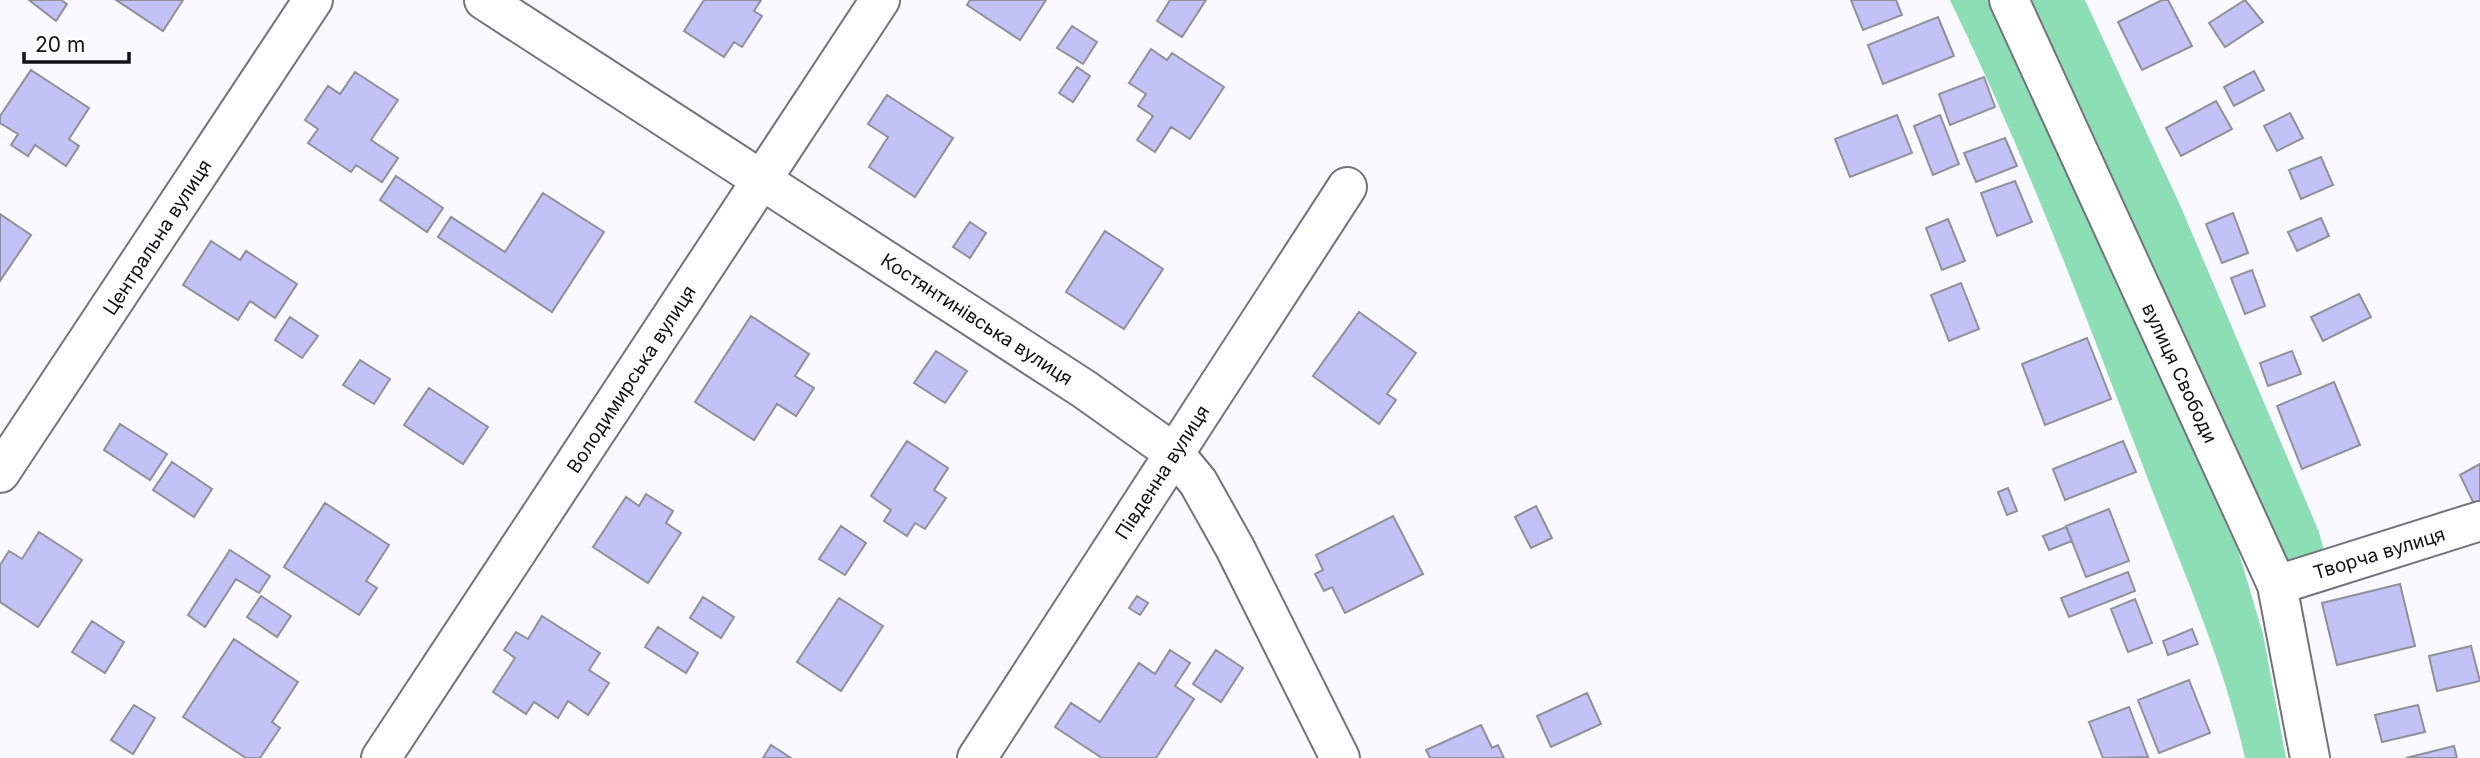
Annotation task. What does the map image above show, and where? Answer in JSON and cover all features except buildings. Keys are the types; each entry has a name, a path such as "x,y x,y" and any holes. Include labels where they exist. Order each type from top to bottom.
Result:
{"street":[{"name":"Центральна вулиця","path":"0,473 313,0"},
{"name":"Костянтинівська вулиця","path":"484,0 1094,395 1174,453 1198,482 1223,526 1340,758"},
{"name":"Володимирська вулиця","path":"381,758 880,0"},
{"name":"вулиця Свободи","path":"2009,0 2277,585 2311,758"},
{"name":"Південна вулиця","path":"977,758 1347,187"},
{"name":"Творча вулиця","path":"2277,585 2480,521"}],"green space":[{"path":"1950,0 1988,0 2238,550 2263,634 2286,758 2245,758 2214,650 2077,294 2004,117"},
{"path":"2024,0 2085,0 2180,205 2319,532 2325,555 2287,565"}]}
